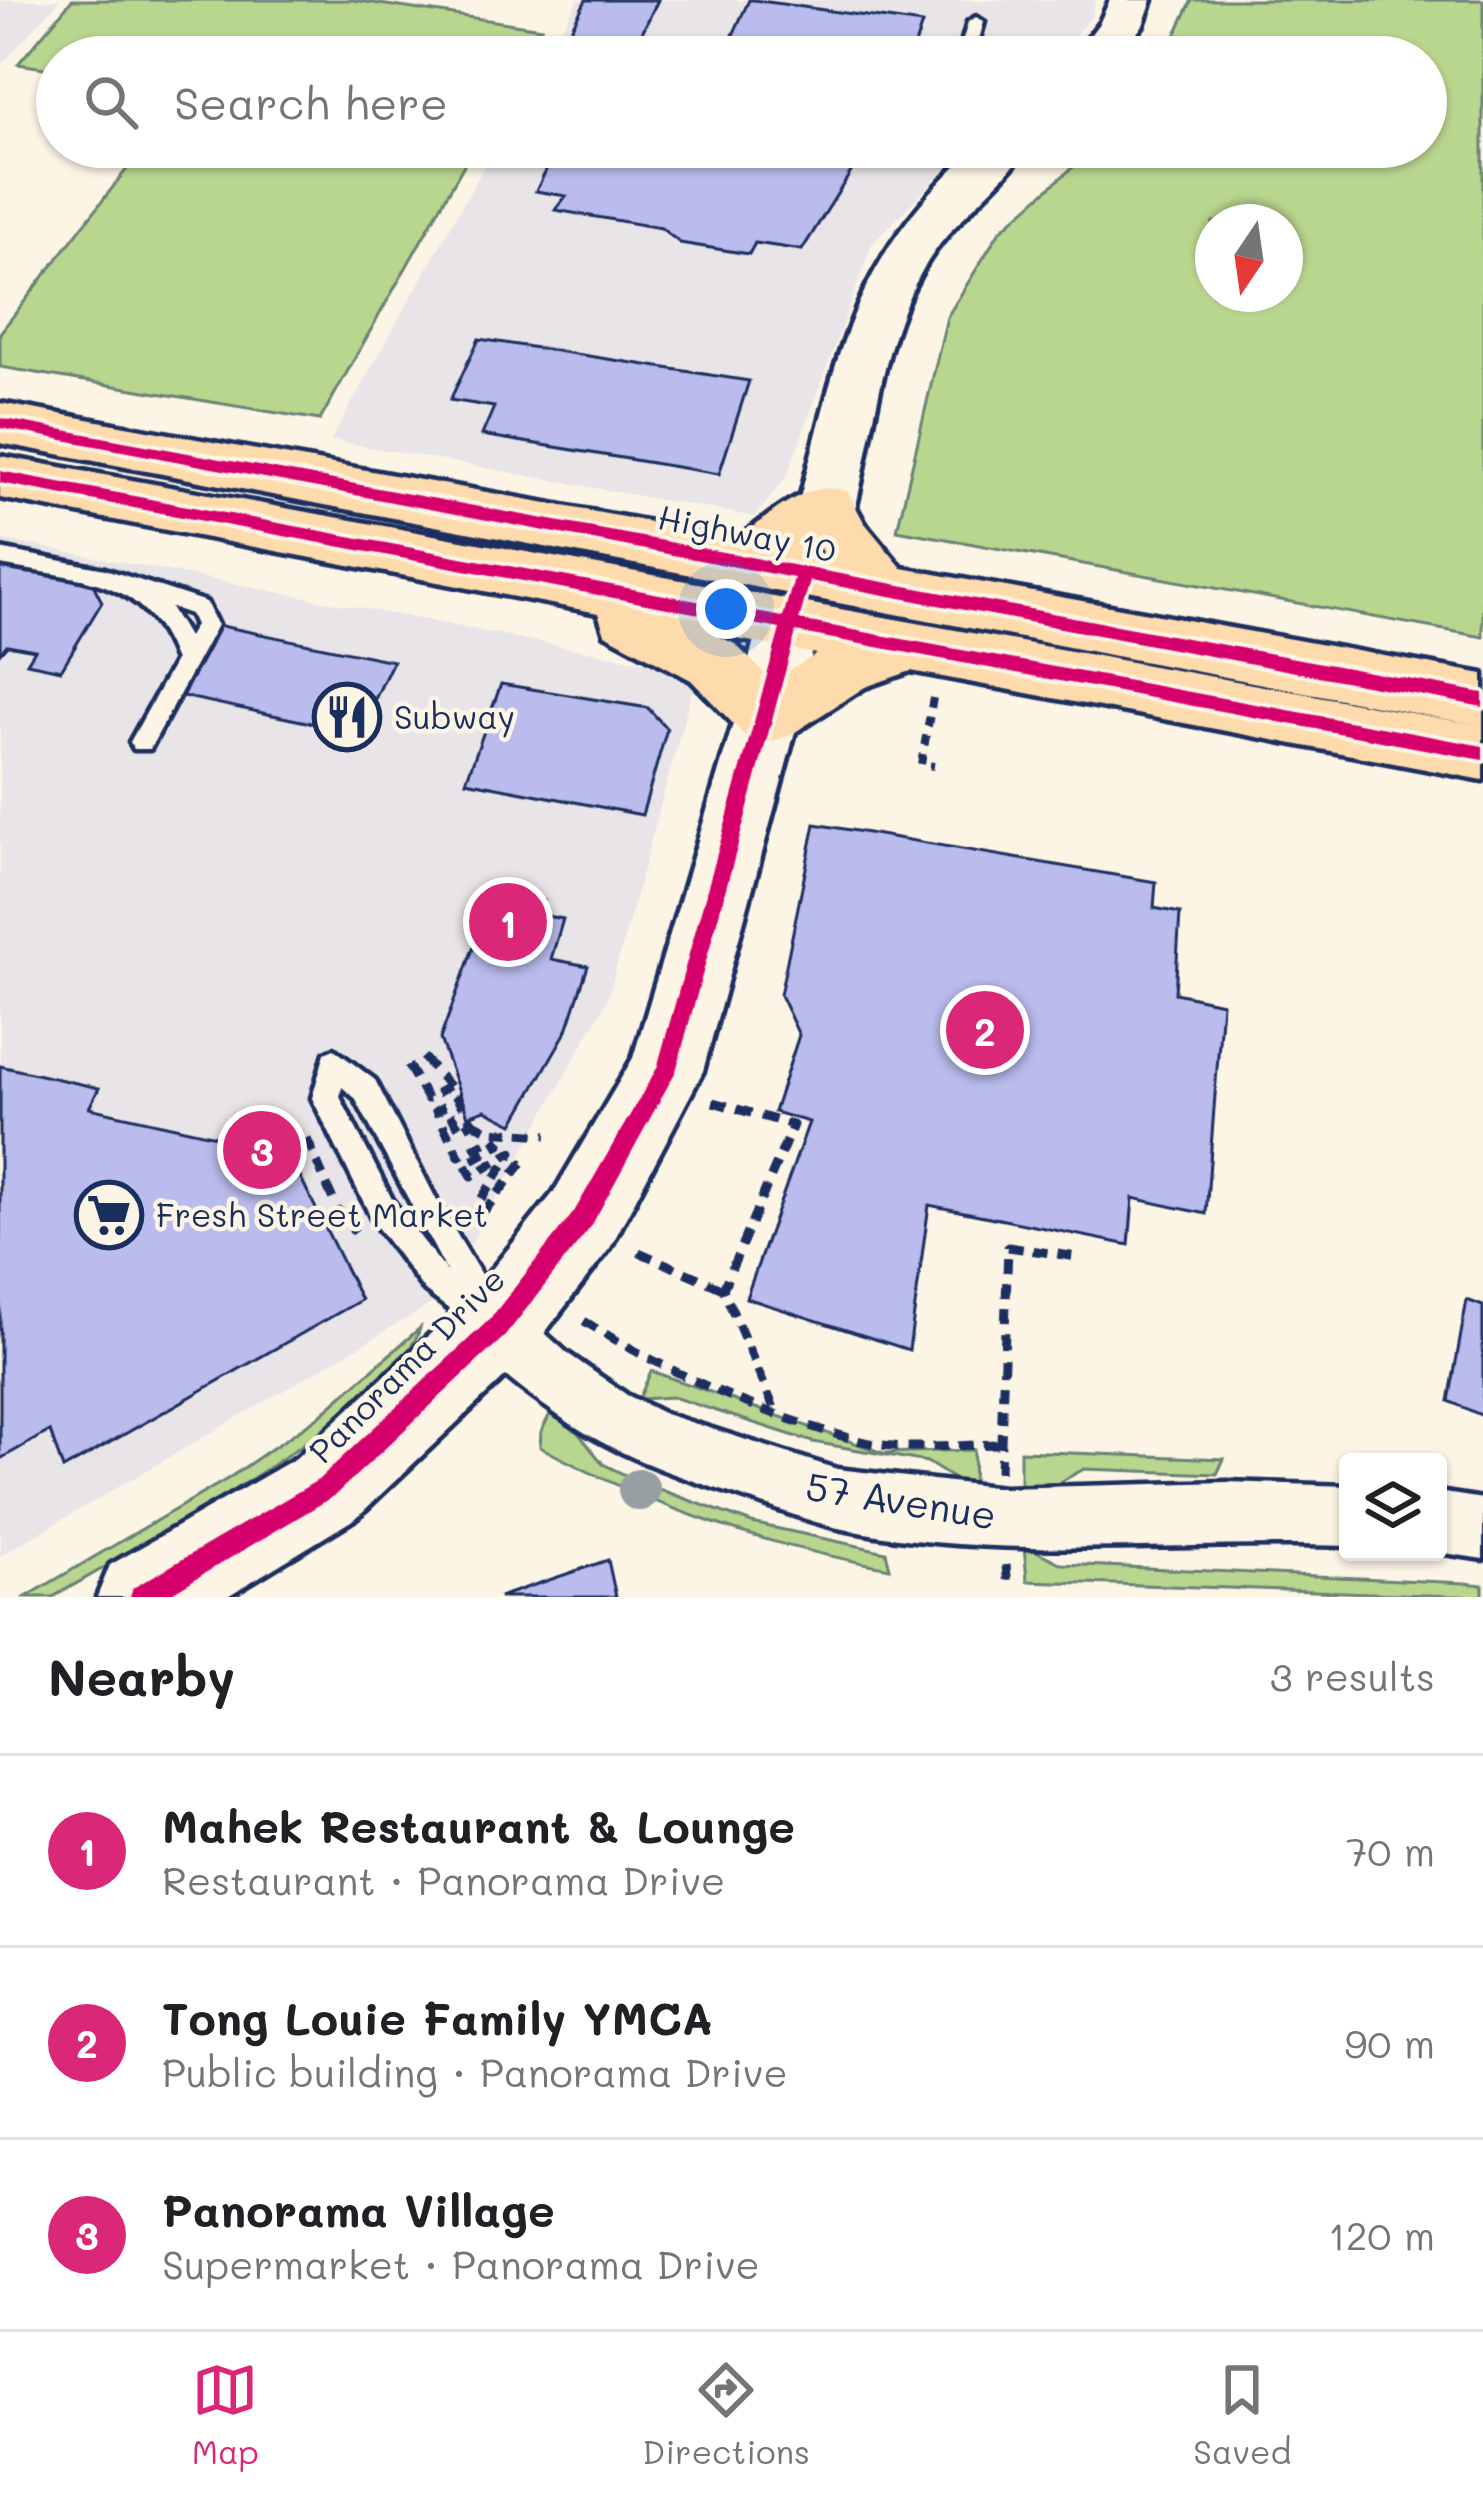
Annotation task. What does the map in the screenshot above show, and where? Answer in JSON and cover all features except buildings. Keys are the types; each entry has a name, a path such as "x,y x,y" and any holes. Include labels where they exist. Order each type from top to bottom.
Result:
{"highway":[{"name":"Highway 10","path":"0,423 745,564 796,599 910,646 1483,753"},
{"name":"Highway 10","path":"0,477 563,587 796,599"},
{"path":"563,587 713,662 767,717 843,669 910,646 827,506 745,564"},
{"name":"Highway 10","path":"910,646 1483,700"}],"street":[{"path":"1112,36 1131,0"},
{"path":"827,506 874,330 895,274 944,210 984,168"},
{"name":"Panorama Drive","path":"142,1597 326,1488 497,1328 583,1220 666,1071 796,599"},
{"name":"57 Avenue","path":"497,1328 547,1373 639,1432 837,1498 1003,1518 1227,1512 1339,1516"},
{"path":"1447,1523 1483,1529"}],"lane":[{"path":"972,36 976,22"},
{"path":"0,557 137,588 199,608 206,625 142,742"},
{"path":"137,588 158,605 186,660"},
{"path":"334,1062 364,1089 427,1211 497,1328 435,1281 384,1213 326,1098 334,1062"}],"path":[{"path":"910,646 921,764 934,766"},
{"path":"423,1057 472,1122 489,1131 547,1135"},
{"path":"408,1066 428,1099 449,1087"},
{"path":"713,1102 793,1125 723,1288"},
{"path":"472,1122 461,1130 445,1106 436,1111 459,1156 494,1138 500,1144 465,1164 472,1176 512,1152 478,1204 486,1209 523,1163 529,1165"},
{"path":"584,1322 655,1364 884,1446 999,1444 1008,1247 1078,1256"},
{"path":"639,1252 723,1288 775,1409"}],"shaded area":[{"path":"0,0 60,0 0,66"},
{"path":"578,0 1096,0 1091,18 1073,36 558,36"},
{"path":"483,168 946,168 872,244 787,476 755,517 331,440"},
{"path":"0,539 697,672 607,1001 440,1299 0,1556"}],"green space":[{"path":"72,0 353,0 541,28 536,36 42,36"},
{"path":"1192,0 1483,0 1483,637 897,530 947,317 1000,231 1072,168 1447,168 1447,36 1175,36"},
{"path":"36,43 36,67 18,64"},
{"path":"128,168 462,168 320,420 0,367 0,333"},
{"path":"420,1328 401,1360 315,1436 197,1513 53,1597 26,1597 229,1478 318,1417"},
{"path":"651,1371 883,1453 974,1450 973,1484 959,1482 927,1462 813,1442 673,1397 639,1399"},
{"path":"550,1414 576,1430 603,1464 642,1483 752,1523 886,1552 890,1568 753,1536 624,1488 540,1447"},
{"path":"1020,1451 1224,1459 1217,1474 1084,1469 1053,1486 1020,1485"},
{"path":"1024,1545 1062,1564 1465,1583 1483,1585 1483,1597 1027,1581"}],"cycle path":[{"path":"0,423 1483,700"},
{"path":"0,477 1483,753"},
{"path":"142,1597 326,1488 497,1328 582,1220 666,1071 803,575"}],"place":[{"name":"Subway","path":"347,717"},
{"name":"Mahek Restaurant & Lounge","path":"508,922"},
{"name":"Tong Louie Family YMCA","path":"985,1030"},
{"name":"Panorama Village","path":"262,1150"},
{"name":"Fresh Street Market","path":"109,1215"}]}
